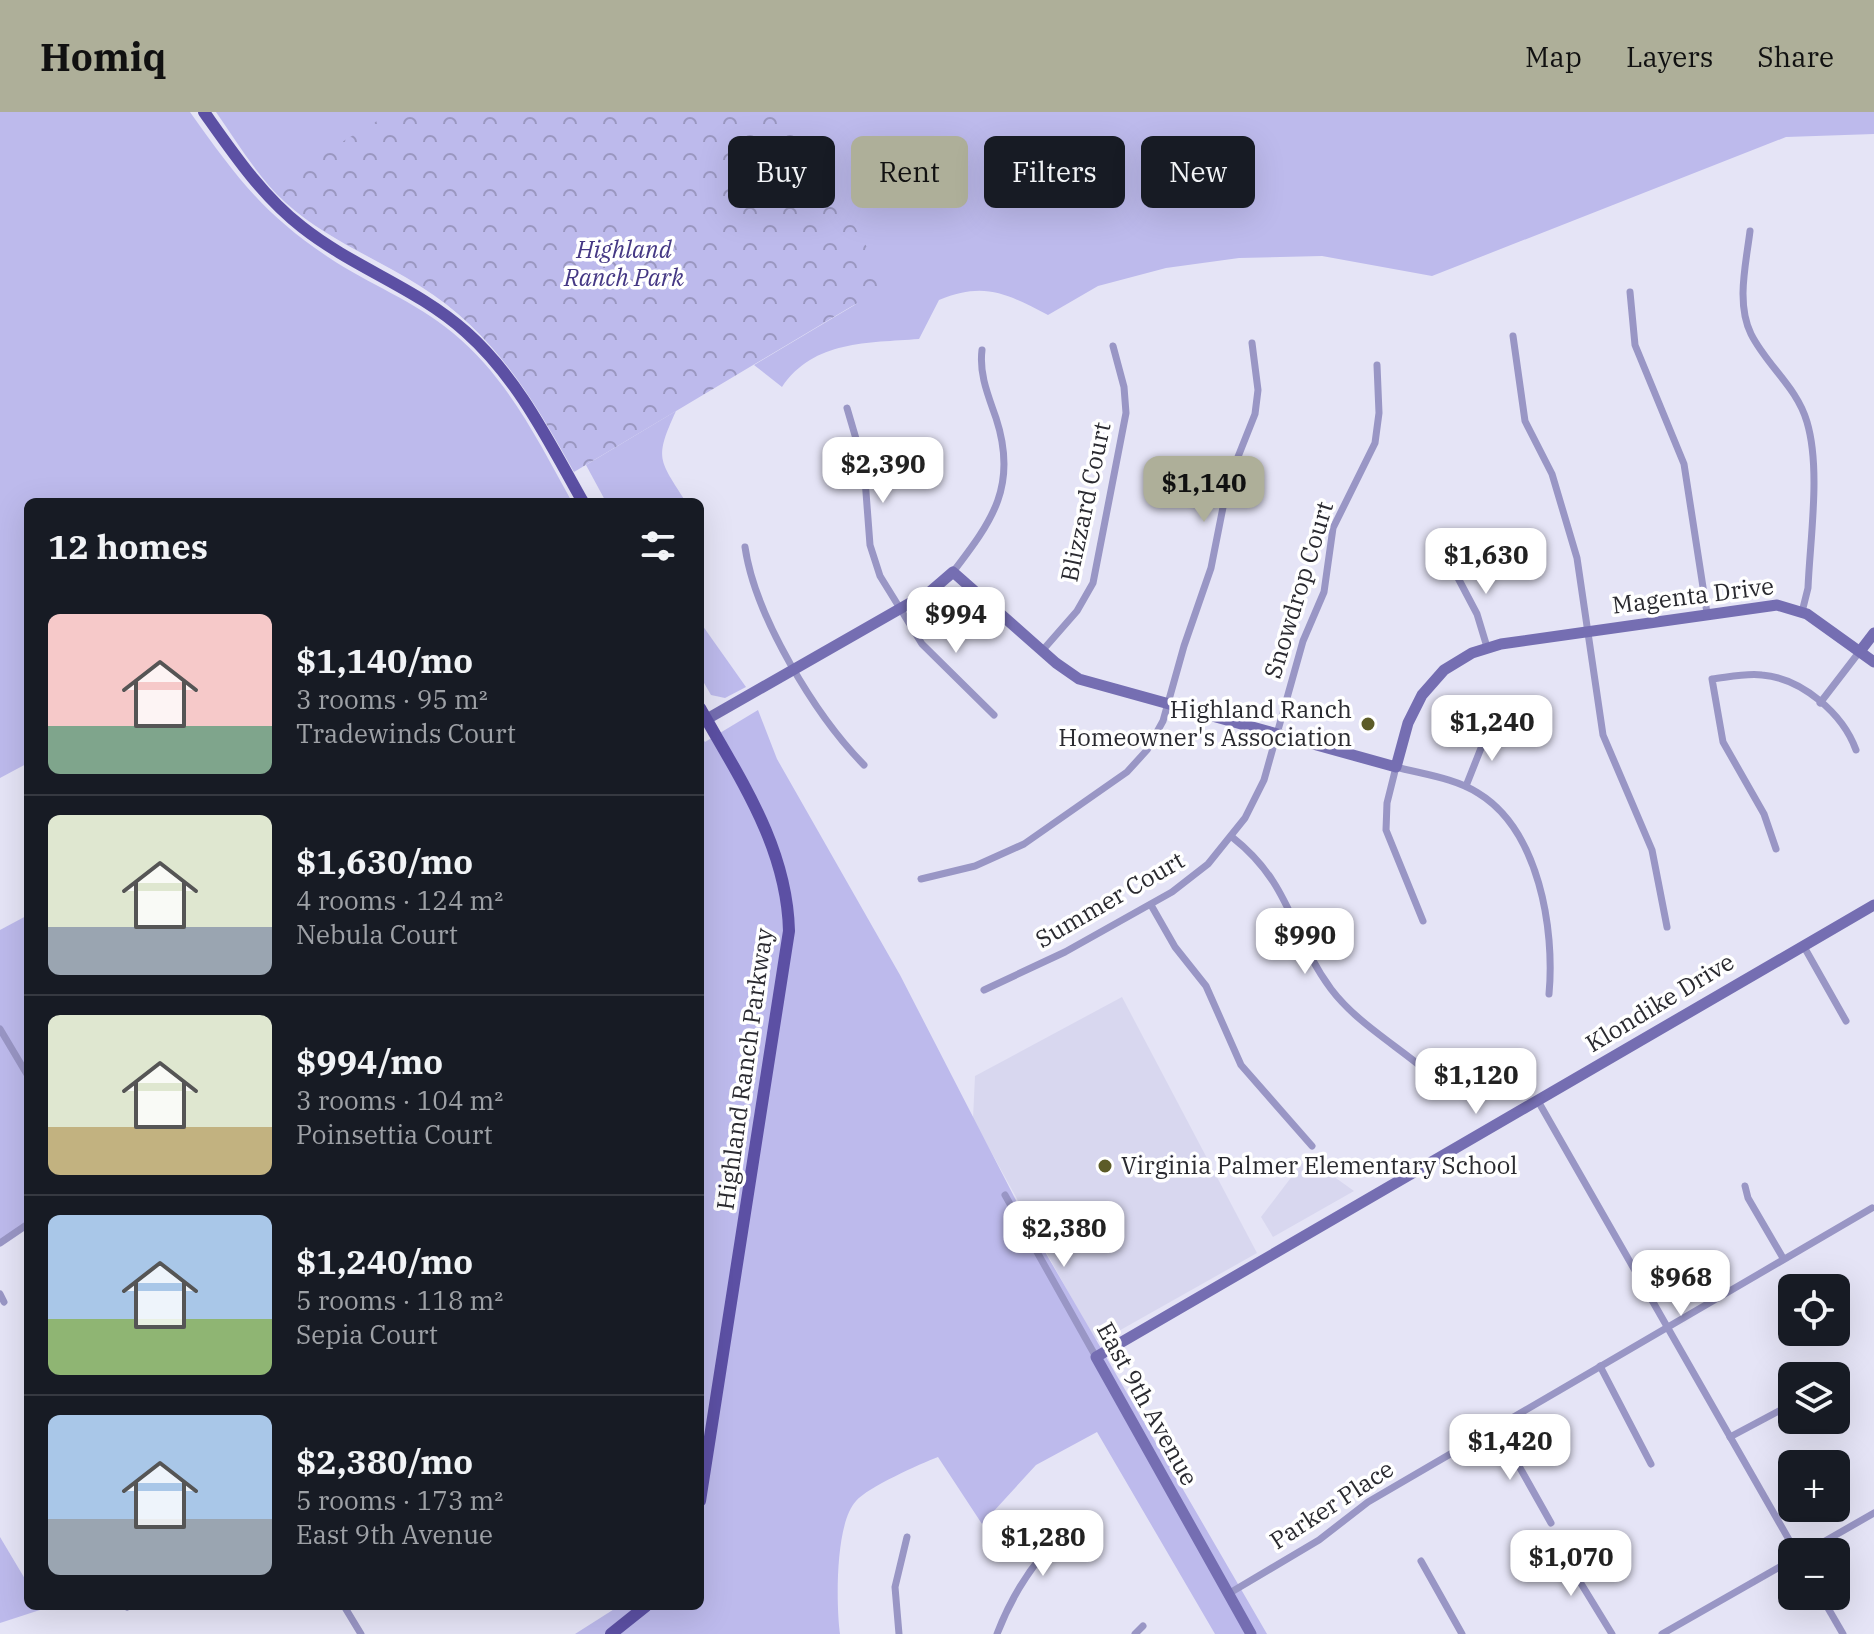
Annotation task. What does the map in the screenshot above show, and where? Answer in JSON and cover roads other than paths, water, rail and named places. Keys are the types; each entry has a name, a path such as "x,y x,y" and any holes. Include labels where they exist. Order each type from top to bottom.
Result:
{"main road":[{"path":"204,112 251,176 303,228 425,300 476,341 519,393 581,498"},
{"path":"704,714 796,669 931,591 953,572 1042,651 1087,683 1396,767"},
{"name":"Magenta Drive","path":"1396,767 1408,723 1422,695 1451,665 1487,647 1764,605 1802,612 1861,650 1874,662"},
{"path":"1861,650 1874,633"},
{"name":"Highland Ranch Parkway","path":"704,716 774,847 784,881 789,931 704,1475"},
{"name":"Klondike Drive","path":"1096,1357 1874,905"},
{"name":"East 9th Avenue","path":"1096,1357 1251,1634"},
{"path":"611,1634 641,1610"}],"street":[{"path":"1750,231 1743,294 1746,319 1756,343 1801,404 1811,434 1808,588 1802,612"},
{"path":"1630,292 1632,327 1638,354 1684,464 1707,613"},
{"path":"1513,336 1520,405 1552,474 1577,558 1603,735 1652,850 1667,927"},
{"path":"921,879 975,866 1047,830 1138,761 1156,736 1211,568 1228,482 1255,414 1258,390 1252,343"},
{"name":"Blizzard Court","path":"1042,651 1082,604 1098,568 1126,413 1124,387 1113,346"},
{"path":"953,572 985,531 1003,487 1003,441 984,382 982,350"},
{"name":"Snowdrop Court","path":"1278,735 1303,641 1324,592 1333,528 1375,443 1379,413 1377,365"},
{"path":"847,408 864,466 874,561 899,610 922,644 994,715"},
{"path":"745,547 757,599 830,728 864,765"},
{"path":"1448,559 1477,614 1487,647"},
{"path":"1820,703 1861,650"},
{"path":"1776,849 1764,814 1723,742 1712,679 1774,676 1799,687 1845,725 1856,750"},
{"path":"1466,786 1489,728"},
{"name":"Summer Court","path":"984,990 1065,952 1151,905 1191,879 1232,837 1264,780 1278,735"},
{"path":"1423,921 1386,830 1387,803 1396,767 1466,786 1496,807 1532,865 1549,927 1549,994"},
{"path":"1232,837 1272,875 1332,990 1353,1012 1424,1069"},
{"path":"1151,905 1175,947 1206,986 1241,1065 1312,1146"},
{"path":"1803,945 1846,1021"},
{"path":"0,1029 24,1069"},
{"path":"1538,1101 1788,1538"},
{"path":"1745,1186 1748,1198 1783,1258"},
{"name":"East 9th Avenue","path":"1005,1195 1096,1357"},
{"name":"Parker Place","path":"1228,1594 1319,1540 1368,1502 1872,1208"},
{"path":"0,1243 24,1227"},
{"path":"1600,1366 1651,1464"},
{"path":"1730,1437 1778,1411"},
{"path":"1497,1427 1551,1523"},
{"path":"1830,1538 1874,1513"},
{"path":"997,1634 1026,1575 1055,1540 1082,1517"},
{"path":"899,1634 895,1587 907,1537"},
{"path":"1558,1546 1612,1634"},
{"path":"1421,1561 1462,1634"},
{"path":"1662,1634 1778,1568"},
{"path":"346,1610 359,1631 347,1634"},
{"path":"1829,1610 1843,1634"},
{"path":"1135,1634 1143,1626"}],"place":[{"name":"Highland Ranch Homeowner's Association","path":"1368,724"},
{"name":"Virginia Palmer Elementary School","path":"1105,1166"}],"park label":[{"name":"Highland Ranch Park","path":"624,264"}]}
